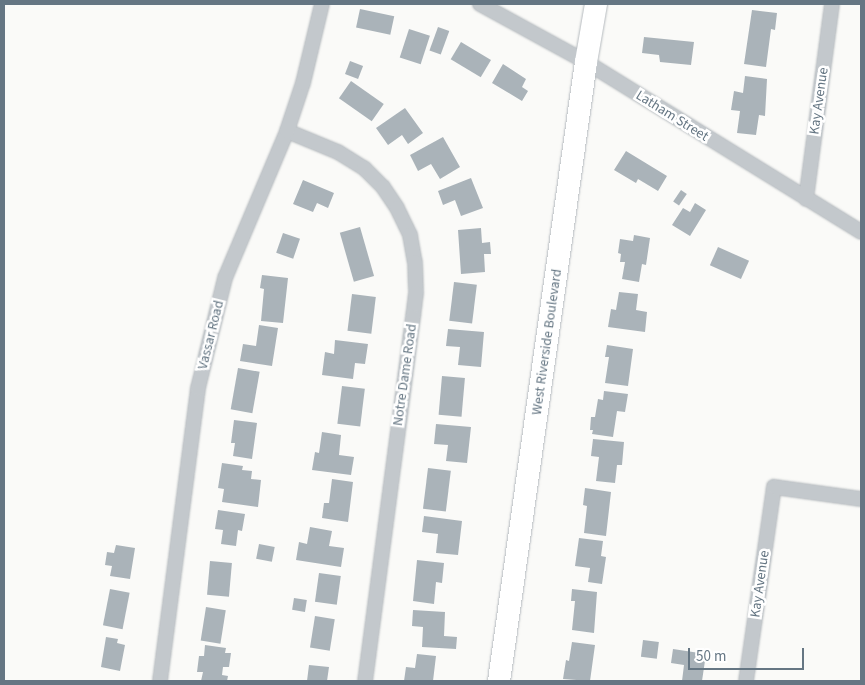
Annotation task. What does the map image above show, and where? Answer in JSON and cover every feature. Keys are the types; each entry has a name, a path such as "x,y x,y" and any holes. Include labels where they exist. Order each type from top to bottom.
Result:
{"main road":[{"name":"West Riverside Boulevard","path":"499,681 586,62 596,4"}],"street":[{"name":"Vassar Road","path":"160,681 198,388 225,278 287,131 303,83 322,4"},
{"name":"Latham Street","path":"480,4 586,62 861,232"},
{"name":"Kay Avenue","path":"806,199 832,4"},
{"name":"Notre Dame Road","path":"287,131 338,152 364,168 383,187 398,208 410,235 415,262 416,293 364,681"},
{"name":"Kay Avenue","path":"746,681 774,487 861,499"}],"building":[{"path":"360,9 394,16 390,35 356,28"},
{"path":"752,10 777,13 775,30 771,29 766,67 744,64"},
{"path":"438,27 449,31 441,55 429,50"},
{"path":"409,29 430,36 421,64 400,58"},
{"path":"644,37 694,42 691,65 660,62 659,55 642,53"},
{"path":"461,42 491,60 481,77 451,59"},
{"path":"350,61 363,66 358,79 345,74"},
{"path":"503,64 526,79 522,87 528,91 522,101 492,83"},
{"path":"745,76 767,79 765,116 759,115 756,135 737,133 740,111 731,110 734,91 743,93"},
{"path":"351,81 384,104 372,121 339,98"},
{"path":"405,108 423,133 408,144 402,135 388,145 376,128"},
{"path":"443,137 460,167 440,179 431,164 418,171 410,155"},
{"path":"626,151 667,176 658,191 638,179 636,183 614,170"},
{"path":"471,178 483,208 461,216 455,200 443,205 438,191"},
{"path":"303,180 334,193 328,208 317,203 313,212 293,204"},
{"path":"681,190 687,194 679,206 673,202"},
{"path":"695,203 706,210 690,236 672,225 683,208 690,212"},
{"path":"360,227 374,276 354,282 340,233"},
{"path":"481,228 482,243 490,242 491,254 484,254 485,272 461,274 458,230"},
{"path":"283,233 300,239 293,259 276,253"},
{"path":"634,235 650,238 646,265 642,264 639,282 622,279 625,262 620,262 621,254 618,253 620,239 633,241"},
{"path":"718,247 749,261 741,279 710,265"},
{"path":"262,275 288,278 283,323 261,321 264,289 260,288"},
{"path":"454,282 477,285 472,324 449,321"},
{"path":"619,292 638,294 636,310 647,312 645,332 608,327 611,309 616,310"},
{"path":"352,294 376,297 371,334 347,331"},
{"path":"259,325 278,328 272,366 240,361 243,344 256,346"},
{"path":"448,329 484,332 481,367 458,365 460,347 446,346"},
{"path":"335,340 368,344 365,364 355,363 353,379 322,375 325,352 334,354"},
{"path":"607,345 633,349 628,386 605,383 609,357 605,357"},
{"path":"238,368 260,372 252,413 231,409"},
{"path":"442,376 465,378 462,417 439,415"},
{"path":"342,386 365,389 360,427 337,424"},
{"path":"604,391 628,394 625,412 617,411 613,437 592,434 593,430 590,430 591,417 595,417 598,399 603,400"},
{"path":"234,420 257,423 252,459 233,456 235,443 231,443"},
{"path":"436,424 471,427 467,463 446,461 448,445 434,444"},
{"path":"322,432 341,435 339,455 354,457 351,475 312,470 315,452 319,453"},
{"path":"593,439 624,442 622,465 617,465 615,483 596,481 599,457 591,456"},
{"path":"222,463 243,466 242,470 252,471 251,479 261,480 258,507 222,502 224,489 218,488"},
{"path":"428,468 451,471 446,511 423,509"},
{"path":"332,479 353,482 348,522 322,518 324,503 329,503"},
{"path":"585,488 611,492 606,536 584,533 587,506 583,505"},
{"path":"218,510 245,514 242,531 238,530 236,546 221,544 223,530 215,529"},
{"path":"424,516 462,521 458,555 436,553 438,534 422,532"},
{"path":"310,527 332,531 329,546 344,548 341,567 296,560 299,542 307,544"},
{"path":"579,538 603,541 601,556 606,557 602,584 588,582 590,568 575,566"},
{"path":"259,544 275,547 272,562 256,559"},
{"path":"116,545 135,548 130,579 110,576 112,566 105,565 107,552 114,553"},
{"path":"417,560 444,563 442,583 436,582 434,604 413,601"},
{"path":"210,561 232,563 229,597 207,595"},
{"path":"319,573 341,576 337,605 315,602"},
{"path":"110,589 130,593 123,629 103,625"},
{"path":"572,589 597,592 594,633 572,630 575,601 571,601"},
{"path":"294,598 307,600 305,612 292,610"},
{"path":"206,607 226,610 220,644 201,641"},
{"path":"413,610 445,612 444,636 457,637 456,649 422,647 423,627 412,626"},
{"path":"315,616 335,619 330,651 310,648"},
{"path":"106,637 118,639 117,643 125,645 120,671 101,667"},
{"path":"643,640 659,642 657,659 641,657"},
{"path":"572,642 595,645 590,681 563,679 566,660 569,661"},
{"path":"205,645 226,648 225,653 231,653 229,667 223,667 222,675 228,676 227,681 201,681 203,672 197,672 199,656 204,656"},
{"path":"673,649 706,654 702,681 682,681 684,665 671,663"},
{"path":"417,654 436,656 433,681 404,681 406,667 415,668"},
{"path":"309,665 329,667 327,681 307,681"}]}
